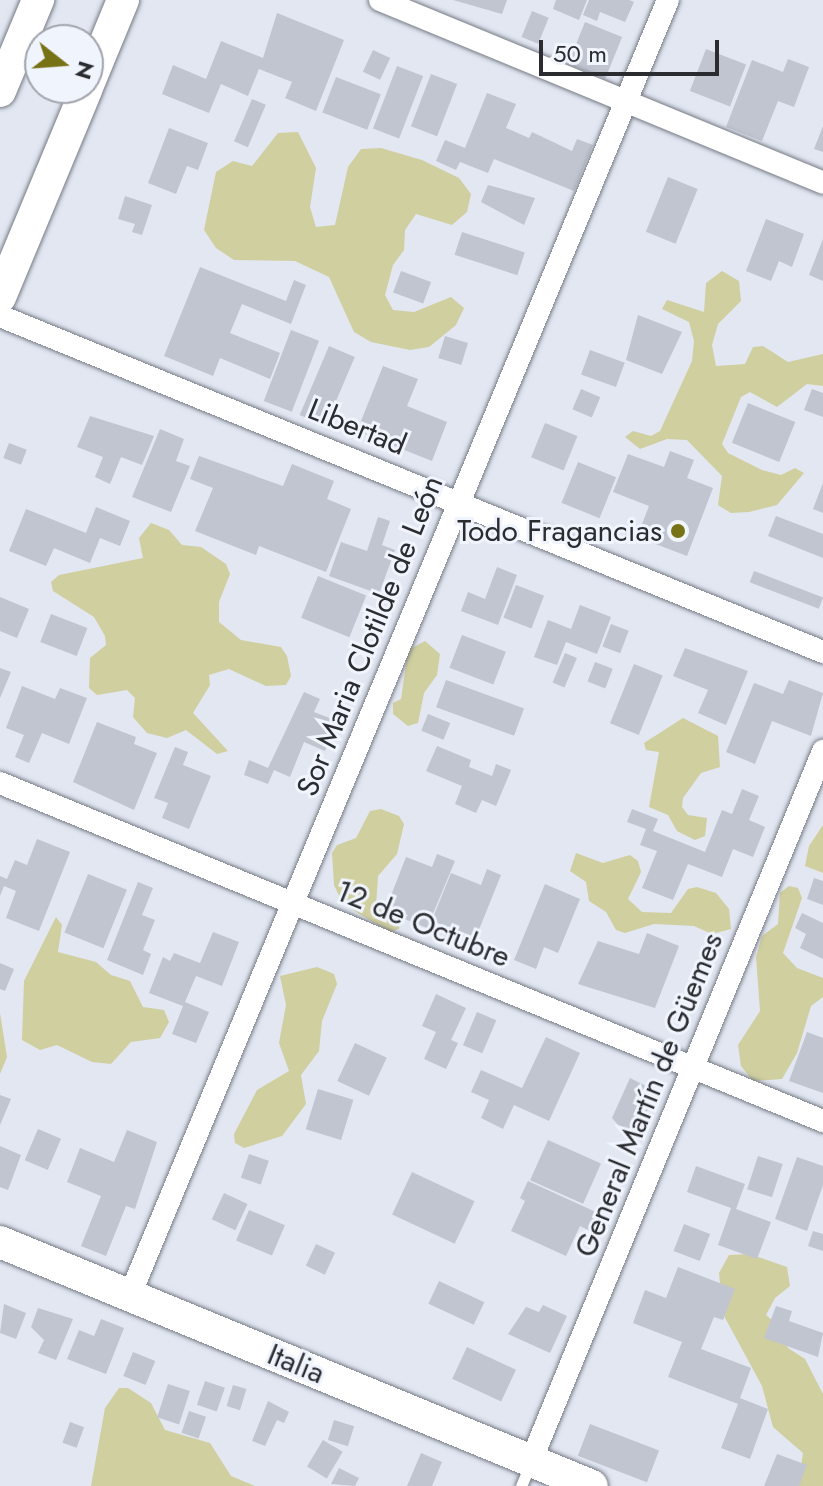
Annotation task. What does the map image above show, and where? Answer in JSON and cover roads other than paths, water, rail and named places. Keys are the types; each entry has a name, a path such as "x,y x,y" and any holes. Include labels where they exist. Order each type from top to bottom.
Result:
{"street":[{"path":"0,91 38,0"},
{"path":"104,45 123,0"},
{"path":"380,0 823,183"},
{"name":"Sor Maria Clotilde de León","path":"130,1295 294,903 457,500 668,0"},
{"path":"0,297 80,104"},
{"name":"Libertad","path":"0,316 823,652"},
{"name":"General Martín de Güemes","path":"526,1474 823,751"},
{"name":"12 de Octubre","path":"0,783 823,1121"},
{"name":"Italia","path":"0,1242 130,1295 526,1474 592,1486"}],"place":[{"name":"Todo Fragancias","path":"678,531"}]}
